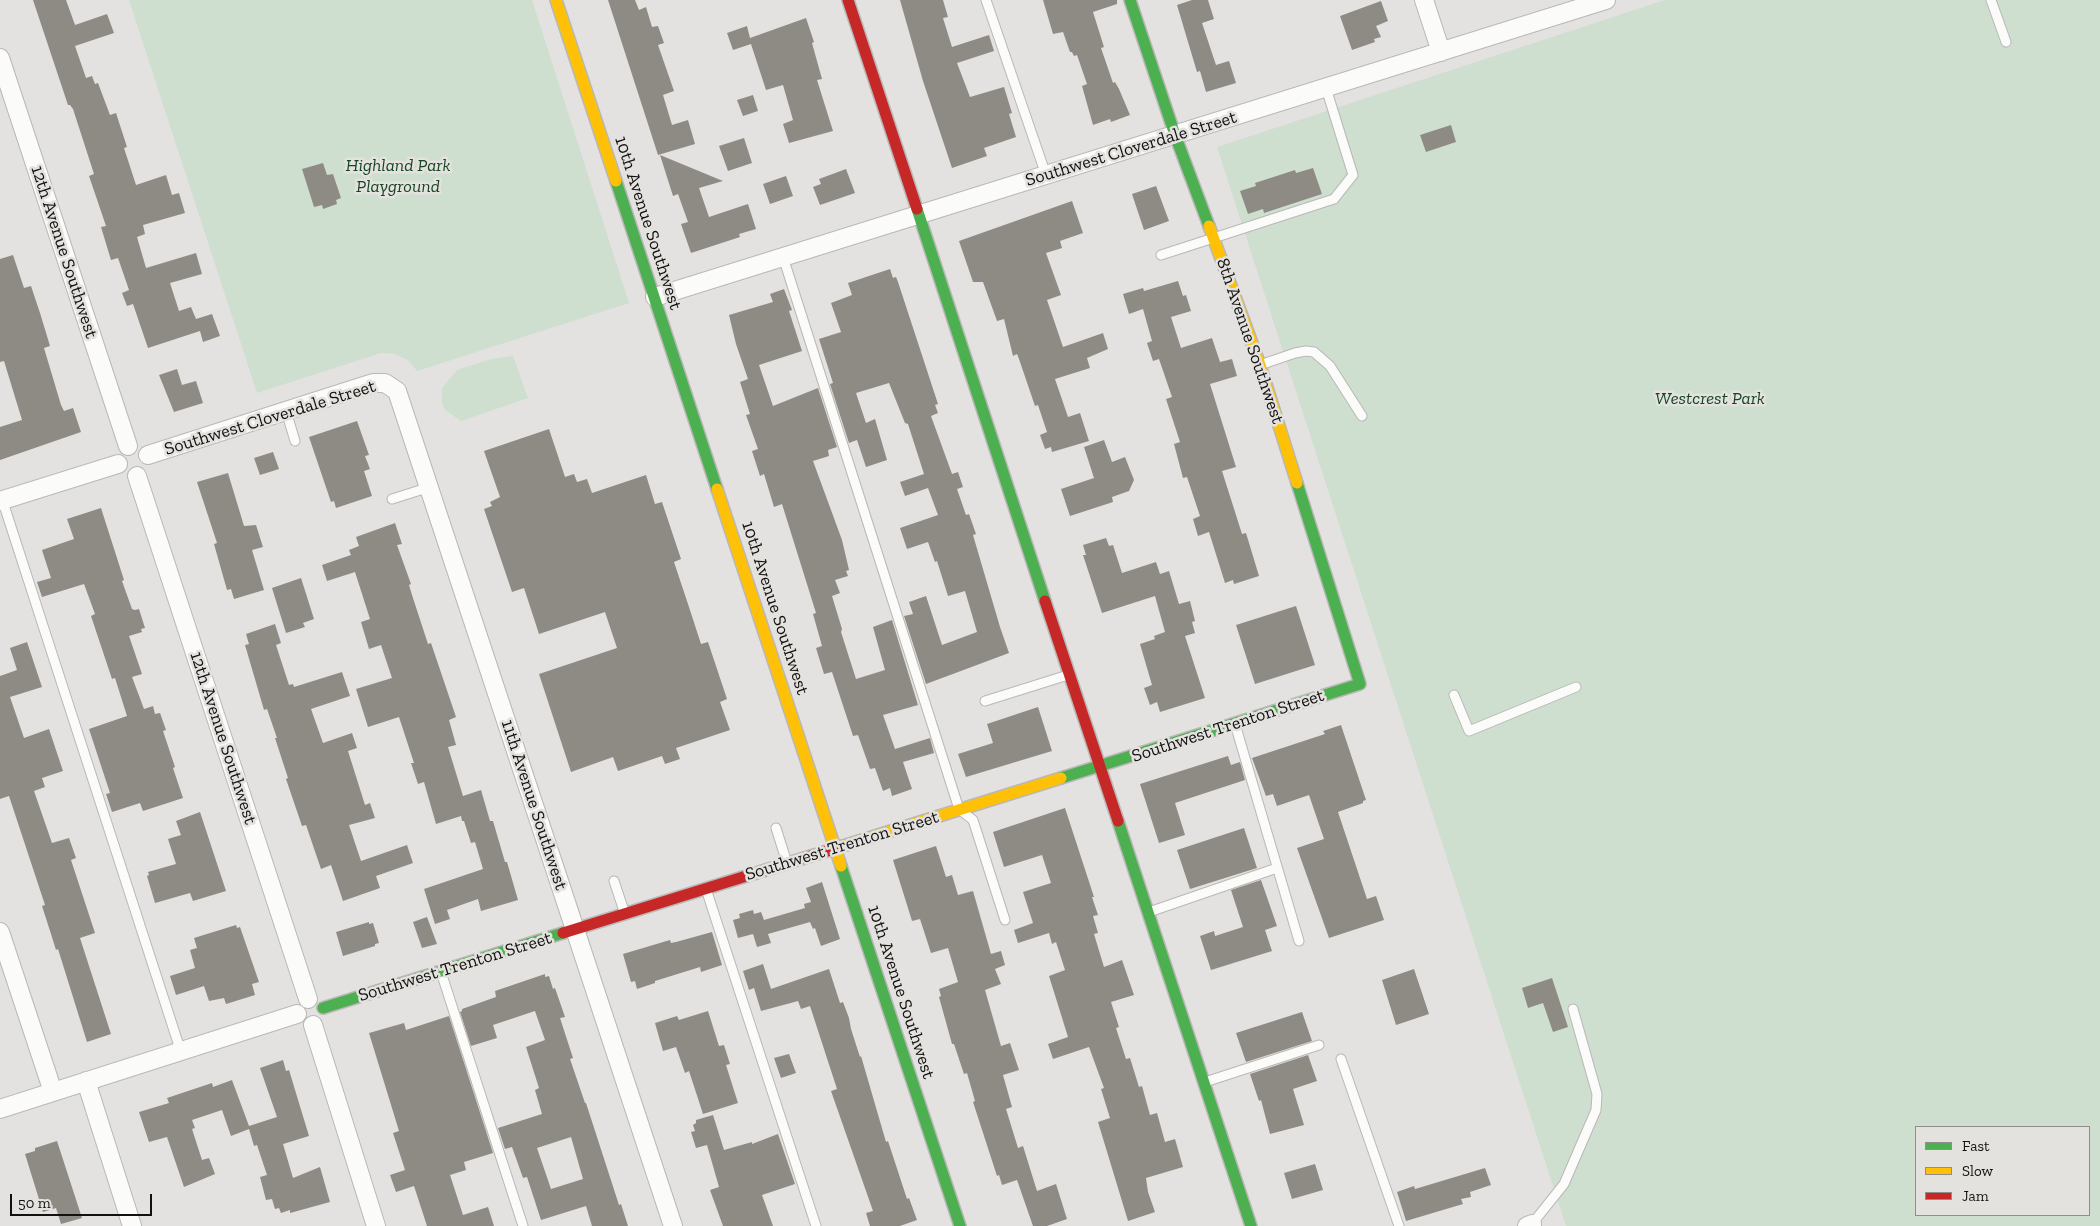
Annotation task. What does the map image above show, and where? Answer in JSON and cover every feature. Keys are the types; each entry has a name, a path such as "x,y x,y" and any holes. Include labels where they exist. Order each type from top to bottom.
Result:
{"street":[{"name":"10th Avenue Southwest","path":"556,0 960,1226"},
{"path":"848,0 1251,1226"},
{"name":"8th Avenue Southwest","path":"1130,0 1175,135 1260,365 1360,684"},
{"path":"1424,0 1441,52"},
{"name":"Southwest Cloverdale Street","path":"655,297 1606,0"},
{"name":"12th Avenue Southwest","path":"0,58 128,446"},
{"name":"Southwest Cloverdale Street","path":"148,455 373,383 385,383 392,387"},
{"name":"11th Avenue Southwest","path":"392,387 397,391 401,400 673,1226"},
{"path":"128,446 140,446 148,455 148,468 138,476 129,477 124,474 118,464 118,455 121,450 128,446"},
{"path":"1,499 118,464"},
{"name":"12th Avenue Southwest","path":"138,476 316,1004"},
{"name":"Southwest Trenton Street","path":"316,1004 440,972 1360,684"},
{"path":"0,932 53,1092"},
{"path":"316,1004 322,1019 313,1025 303,1024 297,1014 299,1005 316,1004"},
{"path":"0,1109 297,1014"},
{"path":"313,1025 376,1226"},
{"path":"86,1081 132,1226"}],"lane":[{"path":"986,0 1046,175"},
{"path":"1991,0 2006,42"},
{"path":"1161,254 1334,199 1353,175 1326,88"},
{"path":"783,258 959,809 973,820 1005,920"},
{"path":"1260,365 1295,353 1314,352 1330,366 1362,416"},
{"path":"286,411 295,441"},
{"path":"392,499 430,487"},
{"path":"1,499 181,1052"},
{"path":"984,701 1070,674"},
{"path":"1454,695 1469,731 1576,687"},
{"path":"1234,724 1299,941"},
{"path":"776,828 787,863"},
{"path":"1149,912 1277,868"},
{"path":"614,881 625,914"},
{"path":"706,889 816,1226"},
{"path":"440,972 523,1226"},
{"path":"1530,1225 1564,1184 1596,1110 1596,1094 1573,1009"},
{"path":"1204,1082 1319,1046"},
{"path":"1341,1059 1399,1226"}],"green space":[{"name":"Highland Park Playground","path":"129,0 532,0 629,303 417,371 408,360 394,354 381,353 257,393"},
{"name":"Westcrest Park","path":"1665,0 2100,0 2100,1226 1566,1226 1217,147"},
{"path":"513,356 528,398 461,421 445,410 442,403 442,388 457,370 491,359"}],"building":[{"path":"33,0 66,0 75,25 107,14 114,33 75,46 86,78 92,76 95,84 98,83 110,115 116,113 127,147 124,148 136,185 166,175 172,195 179,193 185,213 143,225 145,234 137,237 146,268 196,253 202,274 170,283 179,311 191,307 196,319 212,314 220,336 203,342 200,331 148,348 133,304 127,306 122,293 129,290 118,258 111,260 101,227 106,226 89,176 94,174 73,109 68,105"},
{"path":"608,0 635,0 639,10 646,7 652,27 658,26 664,43 658,45 674,91 663,95 672,125 688,120 695,144 658,155"},
{"path":"900,0 943,0 948,17 943,18 952,47 989,35 994,51 957,63 970,97 1004,87 1012,113 1009,114 1016,137 984,148 987,156 952,168 923,81"},
{"path":"1043,0 1117,0 1117,4 1093,12 1104,47 1101,48 1113,83 1115,82 1119,89 1130,115 1111,122 1110,119 1093,125 1082,86 1087,84 1077,55 1074,56 1070,52 1063,32 1053,34"},
{"path":"1192,0 1208,0 1214,19 1202,23 1216,65 1229,61 1236,83 1206,92 1200,71 1197,72 1177,5"},
{"path":"1381,1 1388,21 1376,26 1381,37 1374,39 1375,42 1352,50 1340,16"},
{"path":"806,18 814,42 812,43 822,79 817,80 833,131 789,143 783,124 793,120 783,85 766,90 751,44 733,50 727,33 747,26 750,38"},
{"path":"753,95 758,111 743,116 737,100"},
{"path":"1451,125 1456,142 1426,152 1420,135"},
{"path":"744,138 752,163 728,171 719,146"},
{"path":"660,155 723,181 699,188 709,217 748,204 756,229 739,234 740,237 691,253 681,224 688,222 678,194 673,196"},
{"path":"323,163 327,175 333,174 341,198 336,200 337,204 323,209 322,205 314,207 302,169"},
{"path":"1313,168 1322,194 1264,213 1263,209 1248,214 1240,191 1256,186 1255,183 1295,170 1296,173"},
{"path":"846,169 855,193 820,205 813,187 821,184 819,179"},
{"path":"786,176 793,196 770,204 763,184"},
{"path":"1156,186 1169,221 1144,230 1132,194"},
{"path":"1072,201 1083,233 1060,241 1062,248 1046,253 1061,295 1047,300 1063,347 1103,333 1108,349 1087,358 1090,368 1055,379 1068,417 1080,413 1089,441 1052,452 1051,447 1045,449 1040,435 1047,432 1038,405 1035,406 1017,354 1013,356 1004,319 997,321 983,282 973,282 959,241"},
{"path":"13,255 24,288 31,286 40,313 50,346 44,348 61,405 64,411 73,408 81,432 0,460 0,427 22,420 4,361 0,362 0,259"},
{"path":"890,269 893,278 896,277 898,282 938,404 935,405 938,413 931,416 952,474 958,472 963,487 957,489 966,515 969,514 976,534 973,535 1009,653 926,684 904,616 913,614 909,602 926,596 942,645 977,632 965,591 948,596 937,561 935,562 928,542 907,549 900,528 938,515 928,488 905,496 900,482 924,474 908,424 905,423 889,383 856,393 866,423 875,419 887,460 866,467 857,440 849,443 830,384 833,383 819,339 841,332 831,303 852,295 848,283"},
{"path":"1178,281 1183,296 1186,295 1191,311 1171,317 1181,348 1212,338 1220,362 1232,359 1237,376 1210,384 1236,467 1222,471 1242,534 1246,533 1259,576 1234,584 1233,580 1225,583 1209,532 1198,536 1193,519 1200,516 1187,477 1183,478 1174,444 1180,442 1166,399 1172,397 1159,359 1153,361 1147,343 1152,341 1143,309 1129,314 1123,294 1143,288 1144,291"},
{"path":"784,289 792,310 789,311 802,351 759,365 773,406 818,388 837,447 828,450 829,456 813,461 842,540 849,570 846,571 848,576 835,580 840,593 832,596 856,679 885,670 873,627 892,620 918,705 883,715 895,749 930,738 934,753 903,762 912,789 892,796 890,788 883,791 875,768 870,769 858,735 853,736 832,672 824,674 816,648 822,646 813,614 816,613 782,504 774,507 764,474 760,476 752,451 758,449 746,415 750,414 740,382 748,379 736,344 729,315 773,302 770,294"},
{"path":"177,369 182,385 196,381 203,403 174,412 159,375"},
{"path":"357,421 369,455 365,456 370,469 364,471 372,496 336,508 334,501 331,502 309,437"},
{"path":"549,429 565,477 574,474 577,482 587,479 592,493 646,475 655,504 662,502 681,559 674,562 701,644 708,642 727,699 720,702 730,730 676,748 680,759 665,764 662,756 618,771 613,757 571,772 539,674 617,648 605,612 539,634 524,588 512,592 484,509 492,506 490,502 500,497 484,451"},
{"path":"1104,440 1112,462 1125,457 1134,480 1129,491 1112,497 1113,502 1070,516 1061,489 1094,478 1084,447"},
{"path":"273,452 279,469 260,475 254,458"},
{"path":"228,473 244,526 256,525 263,547 252,550 264,590 234,599 231,589 227,590 214,544 217,543 197,482"},
{"path":"101,508 132,609 139,609 145,628 141,629 142,632 129,636 142,674 132,677 144,709 153,706 155,714 160,713 166,730 163,731 175,767 173,768 183,798 143,811 140,803 112,812 106,794 110,793 89,729 127,716 115,678 112,679 91,616 95,614 84,584 42,597 37,582 51,578 42,550 74,539 67,519"},
{"path":"395,523 402,544 397,545 411,584 409,585 412,595 428,644 431,643 456,717 449,720 456,745 448,747 463,796 481,790 490,821 493,821 505,862 507,862 518,900 481,911 478,899 447,910 450,919 435,924 424,889 483,869 475,842 471,843 461,816 436,824 424,782 418,784 411,763 414,763 399,717 368,727 356,689 392,678 381,645 369,649 361,622 370,619 355,572 327,581 322,565 351,555 349,550 359,546 356,537"},
{"path":"1106,538 1109,546 1113,545 1122,573 1156,562 1160,574 1169,571 1179,604 1190,601 1195,621 1192,622 1195,633 1185,636 1205,698 1160,712 1157,702 1150,705 1144,688 1152,685 1140,644 1155,639 1154,636 1165,632 1155,596 1102,613 1083,555 1086,555 1083,545"},
{"path":"301,578 314,619 303,623 305,627 286,633 272,588"},
{"path":"1296,606 1315,665 1255,684 1236,625"},
{"path":"275,624 281,643 276,645 289,685 293,684 294,687 342,672 350,696 311,709 323,743 352,733 357,748 348,751 365,805 370,803 375,818 349,825 361,861 407,845 413,863 376,876 380,888 343,901 331,865 321,869 306,825 302,826 286,779 288,778 275,738 277,738 267,709 264,710 245,645 249,644 246,634"},
{"path":"27,642 42,687 10,697 24,738 49,729 63,771 42,778 45,787 34,791 52,843 69,838 76,858 71,860 95,933 80,938 111,1034 87,1042 58,949 56,950 42,906 45,905 9,796 0,799 0,676 17,670 10,648"},
{"path":"1038,707 1052,751 966,777 958,754 993,743 987,724"},
{"path":"1341,725 1366,800 1363,803 1338,812 1367,899 1376,896 1384,920 1329,938 1297,848 1324,839 1309,795 1277,806 1273,794 1266,796 1252,758 1325,734 1323,731"},
{"path":"1228,756 1231,765 1240,762 1245,780 1175,803 1185,835 1159,843 1140,784"},
{"path":"1065,808 1094,897 1092,897 1098,915 1093,916 1098,933 1094,934 1104,967 1122,960 1134,995 1111,1002 1119,1027 1116,1028 1126,1059 1130,1058 1139,1087 1142,1086 1150,1115 1157,1113 1165,1142 1175,1139 1183,1167 1146,1178 1148,1192 1155,1212 1128,1221 1098,1122 1110,1118 1101,1089 1104,1088 1089,1047 1053,1059 1048,1044 1068,1037 1049,976 1065,970 1056,942 1052,944 1049,933 1018,943 1014,930 1033,923 1023,892 1051,883 1042,855 1004,867 993,832"},
{"path":"200,812 226,891 193,901 190,893 155,903 147,876 149,875 148,872 176,864 168,839 181,835 176,821"},
{"path":"1244,828 1257,868 1190,889 1177,850"},
{"path":"936,846 946,877 952,875 958,895 973,891 991,954 1001,951 1005,965 995,969 1001,984 985,990 1001,1046 1010,1043 1019,1070 1003,1075 1012,1107 1006,1109 1018,1148 1023,1146 1037,1191 1056,1184 1067,1219 1047,1226 1033,1226 1017,1180 1002,1185 999,1175 997,1176 973,1102 975,1101 967,1073 964,1074 954,1044 952,1044 939,997 941,996 939,989 958,982 948,948 931,953 920,919 912,921 893,860"},
{"path":"1261,880 1277,926 1265,930 1272,951 1211,970 1200,936 1214,931 1215,936 1243,927 1231,890"},
{"path":"822,882 840,939 821,946 815,928 813,929 810,922 768,934 771,943 757,947 753,934 738,938 733,920 740,918 739,914 753,910 754,914 761,912 764,920 805,908 804,904 811,902 806,888"},
{"path":"427,917 437,944 422,948 413,922"},
{"path":"369,922 369,924 373,923 379,943 343,956 336,932"},
{"path":"236,925 237,928 240,927 259,982 252,984 255,995 226,1004 224,998 209,1001 204,986 176,995 170,976 195,968 190,950 197,948 194,938"},
{"path":"712,932 722,965 701,972 700,967 655,981 655,983 637,989 635,981 631,982 623,954 670,940 671,943"},
{"path":"763,964 771,989 829,969 840,1003 843,1002 849,1018 886,1142 888,1141 907,1199 909,1198 917,1220 900,1226 870,1226 866,1213 873,1211 831,1091 837,1089 810,1006 801,1009 798,1001 761,1011 754,988 749,990 743,971"},
{"path":"1414,969 1429,1014 1396,1025 1382,980"},
{"path":"545,974 545,977 549,976 565,1017 560,1018 573,1058 570,1059 619,1205 621,1204 628,1226 592,1226 586,1206 541,1220 527,1177 523,1178 512,1147 505,1149 498,1128 542,1114 535,1090 539,1088 526,1047 545,1040 535,1011 493,1025 497,1038 471,1046 460,1012 462,1009 496,997 495,991","holes":["571,1137 583,1179 551,1189 537,1148"]},
{"path":"1552,978 1568,1027 1553,1032 1543,1003 1528,1008 1522,988"},
{"path":"708,1011 719,1046 724,1045 730,1064 726,1065 738,1103 703,1114 689,1071 685,1073 676,1047 663,1051 655,1023 677,1016 679,1020"},
{"path":"1302,1012 1312,1041 1246,1062 1236,1033"},
{"path":"449,1016 493,1153 464,1162 466,1170 450,1175 463,1215 488,1207 494,1226 427,1226 414,1186 396,1192 390,1175 405,1170 393,1133 399,1131 369,1033 404,1023 406,1030"},
{"path":"789,1054 796,1073 781,1078 774,1058"},
{"path":"1308,1055 1317,1081 1293,1089 1304,1125 1270,1134 1261,1100 1259,1101 1250,1074"},
{"path":"283,1060 286,1071 289,1070 309,1136 283,1144 293,1178 320,1167 330,1202 290,1213 290,1210 281,1213 279,1208 275,1209 272,1199 266,1200 260,1177 267,1175 257,1145 254,1146 249,1129 231,1136 222,1110 192,1120 195,1128 192,1129 202,1160 209,1158 215,1174 184,1187 167,1137 149,1142 139,1112 169,1103 167,1098 212,1083 213,1087 232,1080 249,1126 277,1117 260,1068"},
{"path":"713,1115 724,1150 752,1142 752,1144 778,1134 795,1184 762,1195 773,1226 723,1226 710,1190 719,1187 707,1145 696,1148 691,1132 695,1131 693,1125 696,1123 696,1120"},
{"path":"57,1141 82,1218 61,1224 56,1208 43,1212 25,1154 35,1151 35,1148"},
{"path":"1315,1164 1323,1190 1292,1199 1284,1173"},
{"path":"1485,1168 1491,1185 1470,1192 1471,1197 1461,1199 1463,1204 1406,1221 1397,1192 1414,1186 1415,1189"}],"traffic: fast":[{"path":"1130,0 1175,135 1209,226"},
{"path":"616,181 717,489"},
{"path":"917,209 1045,601"},
{"path":"1061,778 1360,684 1297,483"},
{"path":"1118,821 1251,1226"},
{"path":"841,866 960,1226"},
{"path":"323,1008 563,933"}],"traffic: slow":[{"path":"556,0 616,181"},
{"path":"1209,226 1260,365 1297,483"},
{"path":"717,489 841,866"},
{"path":"843,846 1061,778"}],"traffic: jam":[{"path":"848,0 917,209"},
{"path":"1045,601 1118,821"},
{"path":"563,933 843,846"}]}
